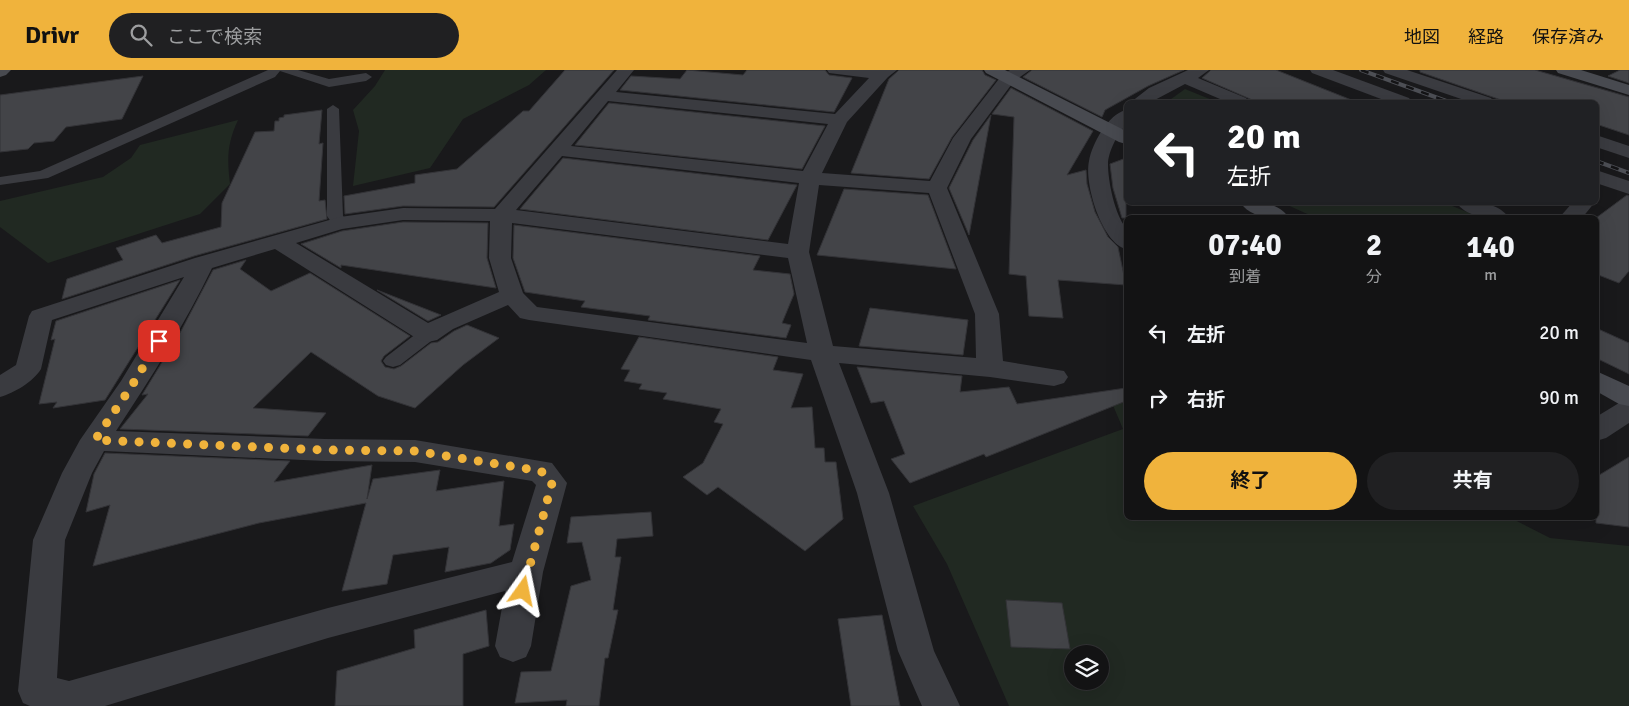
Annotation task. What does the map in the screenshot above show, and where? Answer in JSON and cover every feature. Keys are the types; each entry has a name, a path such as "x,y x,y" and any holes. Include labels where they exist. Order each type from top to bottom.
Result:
{"street":[{"path":"626,70 502,215 500,258 512,294 528,313 822,353 990,368 1054,377"},
{"path":"835,70 886,72"},
{"path":"1143,100 1154,92 1201,70"},
{"path":"1318,70 1398,100"},
{"path":"1391,70 1479,100"},
{"path":"1564,70 1629,90"},
{"path":"886,72 839,120 810,178 798,252 822,353 873,493 916,651 941,706"},
{"path":"990,368 986,314 937,188 962,138 1007,73 1118,134"},
{"path":"1184,78 1235,100"},
{"path":"605,96 839,120"},
{"path":"1124,120 1118,134 1098,162 1102,192 1112,225 1124,240"},
{"path":"1599,142 1629,152"},
{"path":"556,150 810,178 937,188"},
{"path":"1600,183 1629,188"},
{"path":"1255,205 1274,215"},
{"path":"1472,205 1493,215"},
{"path":"1572,215 1582,205"},
{"path":"0,388 28,369 41,316 203,263 340,223 403,214 502,215 798,252"},
{"path":"277,241 428,334 444,324 512,294"},
{"path":"203,263 187,295 131,387 95,440 77,472 49,540 37,691 69,703 328,622 526,572"},
{"path":"1599,382 1629,397"},
{"path":"1599,429 1629,410"},
{"path":"95,440 325,450 415,451 541,471 552,483 526,572 512,646"}],"lane":[{"path":"0,181 43,175 271,74 275,70"},
{"path":"286,70 329,83 366,78"},
{"path":"333,109 335,216 340,223"},
{"path":"392,362 428,334"}],"shaded area":[{"path":"385,70 546,70 529,85 463,119 430,168 353,186 359,131 353,110 375,86"},
{"path":"1185,89 1212,100 1170,100"},
{"path":"238,120 229,151 230,184 200,214 48,263 0,227 0,201 103,177 131,158 140,145"},
{"path":"1287,205 1450,205 1474,215 1310,215"},
{"path":"1112,403 1124,403 1124,520 1515,520 1550,538 1629,546 1629,706 1009,706 947,564 913,506 1123,429"}],"building":[{"path":"565,70 614,70 494,207 403,206 345,214 344,196 415,183 415,175 457,169 523,111 529,111"},
{"path":"687,70 743,75 747,70 825,70 829,75 852,78 834,112 620,90 631,76 680,79"},
{"path":"899,70 982,70 985,75 996,80 952,137 929,179 851,173 889,79"},
{"path":"1032,70 1184,70 1148,86 1105,110 1102,117 1023,77"},
{"path":"1211,70 1276,70 1351,100 1252,100 1202,78"},
{"path":"1420,70 1535,70 1629,97 1629,135 1599,125 1599,100 1501,100 1420,72"},
{"path":"1620,70 1629,70 1629,83 1608,76"},
{"path":"143,76 122,119 66,127 54,141 34,143 28,149 0,152 0,95"},
{"path":"1011,88 1093,131 1067,175 1086,170 1087,184 1095,212 1108,237 1118,247 1124,285 1058,280 1063,318 1029,316 1026,276 1009,274 1014,117 992,114"},
{"path":"609,103 825,126 802,169 575,145"},
{"path":"322,110 319,144 323,143 319,201 325,200 327,219 194,256 62,299 67,279 123,260 116,248 156,235 162,243 221,227 222,203 255,132 274,131 275,121 279,121 279,118 284,117 284,115"},
{"path":"991,115 969,235 949,188 973,140"},
{"path":"563,158 797,185 768,240 520,209"},
{"path":"1124,159 1124,205 1126,205 1126,215 1124,215 1124,218 1122,218 1113,188 1110,164"},
{"path":"844,189 928,195 956,269 817,255"},
{"path":"1627,195 1629,196 1629,271 1619,283 1599,275 1599,216"},
{"path":"403,222 488,223 487,258 496,288 341,265 341,268 301,244 342,231"},
{"path":"514,225 760,256 753,270 790,274 794,294 782,323 791,325 786,338 648,320 650,316 581,307 585,301 525,292 513,258"},
{"path":"246,260 240,269 271,291 310,273 410,336 384,356 381,361 385,367 394,369 401,366 431,343 438,342 467,325 499,338 463,365 415,408 378,396 311,352 253,408 326,413 308,436 120,429 148,394 142,395 181,331 213,270"},
{"path":"180,280 105,400 53,408 57,402 39,404 55,339 51,340 56,321"},
{"path":"377,290 441,315 428,321"},
{"path":"870,308 968,320 963,355 859,346"},
{"path":"1599,329 1629,343 1629,374 1599,359"},
{"path":"639,337 778,357 773,370 803,374 791,408 812,407 815,448 824,448 825,462 836,462 843,519 805,551 718,487 707,495 683,477 703,463 723,424 714,422 721,409 663,399 667,393 639,389 642,384 624,381 630,370 621,369"},
{"path":"857,367 962,376 960,392 1009,387 1017,404 1124,388 1124,402 986,457 984,454 910,483 891,459 905,454 884,401 871,403"},
{"path":"105,453 290,461 274,482 372,465 367,499 373,479 440,470 436,491 504,481 499,526 514,524 510,550 491,563 445,572 449,547 393,555 387,584 342,591 366,503 259,523 93,566 110,505 86,512 94,474"},
{"path":"1629,457 1629,527 1596,523 1596,520 1599,520 1599,475"},
{"path":"651,512 653,536 617,539 615,557 621,557 613,610 618,610 608,658 605,658 599,706 566,706 567,700 515,703 521,672 551,671 571,586 591,580 582,542 567,543 571,517"},
{"path":"1006,600 1062,603 1069,645 1064,645 1064,649 1011,647"},
{"path":"486,610 489,646 463,654 463,706 335,706 337,671 415,648 414,630"},
{"path":"882,615 900,706 851,706 838,619"}],"railway":[{"path":"1361,70 1444,100"},
{"path":"1599,162 1629,173"}],"route":[{"path":"159,341 95,440 325,450 415,451 541,471 552,483 526,572 523,591"}]}
